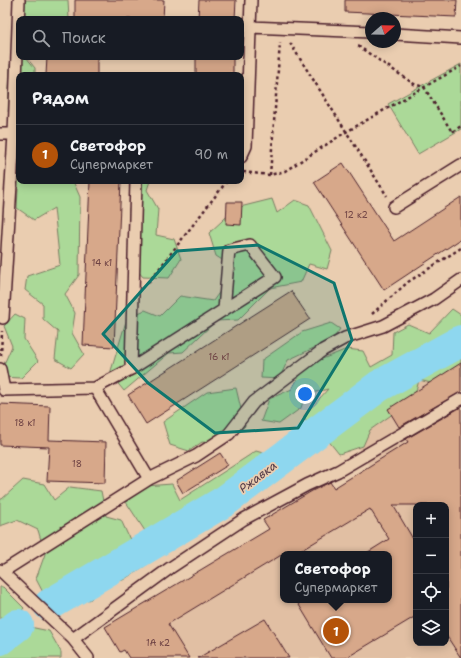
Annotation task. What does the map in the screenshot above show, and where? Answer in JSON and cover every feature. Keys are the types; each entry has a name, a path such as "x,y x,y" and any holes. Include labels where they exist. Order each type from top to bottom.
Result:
{"lane":[{"path":"18,16 19,0"},
{"path":"244,150 246,146 252,0"},
{"path":"250,27 365,32"},
{"path":"401,34 461,38"},
{"path":"16,72 17,60"},
{"path":"3,318 16,80"},
{"path":"0,134 14,134"},
{"path":"394,207 461,165"},
{"path":"131,369 136,184"},
{"path":"0,369 4,390 95,388 131,369 224,310 275,277 250,246 229,250 224,310"},
{"path":"88,658 73,639 1,571 149,479 196,456 230,434 254,402 323,350 345,338 382,326 434,299 461,280"},
{"path":"95,388 149,479"},
{"path":"73,639 170,568 244,519 307,485 338,471 461,399"}],"path":[{"path":"282,29 394,207"},
{"path":"270,175 282,29"},
{"path":"338,30 367,54 414,84 424,87 452,132 461,126"},
{"path":"244,172 270,175 284,171 346,132 461,66"},
{"path":"133,303 225,184"},
{"path":"368,318 408,282 461,248"},
{"path":"0,369 3,318"}],"highlighted area":[{"path":"258,245 334,283 352,340 298,428 215,433 148,383 103,334 177,251"}],"shaded area":[{"path":"461,350 461,658 129,658 124,650 120,652 105,627 339,488 338,485 369,466 343,424"}],"green space":[{"path":"23,0 68,0 69,16 20,16"},
{"path":"16,58 16,60 28,60 35,68 35,72 16,72 16,119 8,112 10,64"},
{"path":"461,64 461,129 418,154 388,104"},
{"path":"18,184 74,184 80,197 79,275 65,294 75,313 72,333 84,354 71,368 55,359 58,332 43,319 43,304 25,290 27,276 60,265 54,208 34,220 17,208"},
{"path":"138,184 149,184 147,190 158,209 156,235 174,239 181,259 169,278 143,277 129,260 129,208 142,190"},
{"path":"272,199 277,213 295,200 309,205 332,251 327,269 309,264 301,282 270,288 238,320 216,321 183,352 169,353 124,391 110,374 127,318 145,310 160,316 180,296 213,301 236,269 216,256 209,233 236,208"},
{"path":"452,309 461,315 461,332 458,338 461,343 461,376 443,386 419,380 414,399 370,430 363,446 339,454 327,439 309,431 304,416 328,389 305,395 301,408 279,424 261,421 269,399 292,389 305,366 347,349 363,351 371,367 392,355 393,332 408,324 429,333"},
{"path":"15,314 25,319 24,339 38,361 21,378 0,377 0,373 12,346 4,326"},
{"path":"331,323 340,329 333,339 288,360 279,379 261,378 262,360 302,332"},
{"path":"236,388 245,426 224,445 202,442 189,451 170,445 163,422 207,392"},
{"path":"256,451 270,455 209,505 196,504 190,516 152,538 151,562 123,580 99,586 91,599 62,608 47,600 36,579 45,554 38,530 17,520 0,526 0,499 2,499 23,480 44,484 54,500 70,487 101,491 106,516 121,520 131,542 145,531 126,502 145,486 172,484 180,500"},
{"path":"0,587 3,587 24,608 5,631 11,640 30,627 49,631 61,652 61,658 0,658"}],"building":[{"path":"75,0 164,0 163,16 75,16"},
{"path":"199,0 236,0 235,16 198,16"},
{"path":"345,0 457,0 456,17 401,15 401,12 345,12"},
{"path":"47,60 97,60 97,72 46,72"},
{"path":"196,60 233,60 233,72 196,72"},
{"path":"343,163 394,241 461,197 461,239 384,290 314,182"},
{"path":"90,184 121,184 114,347 83,345"},
{"path":"227,202 242,202 241,225 226,224"},
{"path":"291,291 310,319 146,424 128,395"},
{"path":"461,363 461,392 399,427 388,409"},
{"path":"0,404 50,406 49,440 106,442 105,483 47,481 49,447 0,445"},
{"path":"461,407 461,658 449,640 449,502 413,502 413,505 393,505 413,539 413,618 346,658 331,658 298,603 392,603 392,551 370,551 389,539 370,509 300,551 280,551 280,556 168,624 189,658 129,658 124,650 120,652 105,627 269,529 263,520 330,482 334,488 408,442 406,439"},
{"path":"220,453 228,465 183,493 176,481"},
{"path":"265,619 289,658 198,658"}],"waterway":[{"name":"Ржавка","path":"49,605 225,501 379,386 461,341"},
{"name":"Ржавка","path":"0,639 18,625"}],"place":[{"name":"Светофор","path":"336,631"}]}
